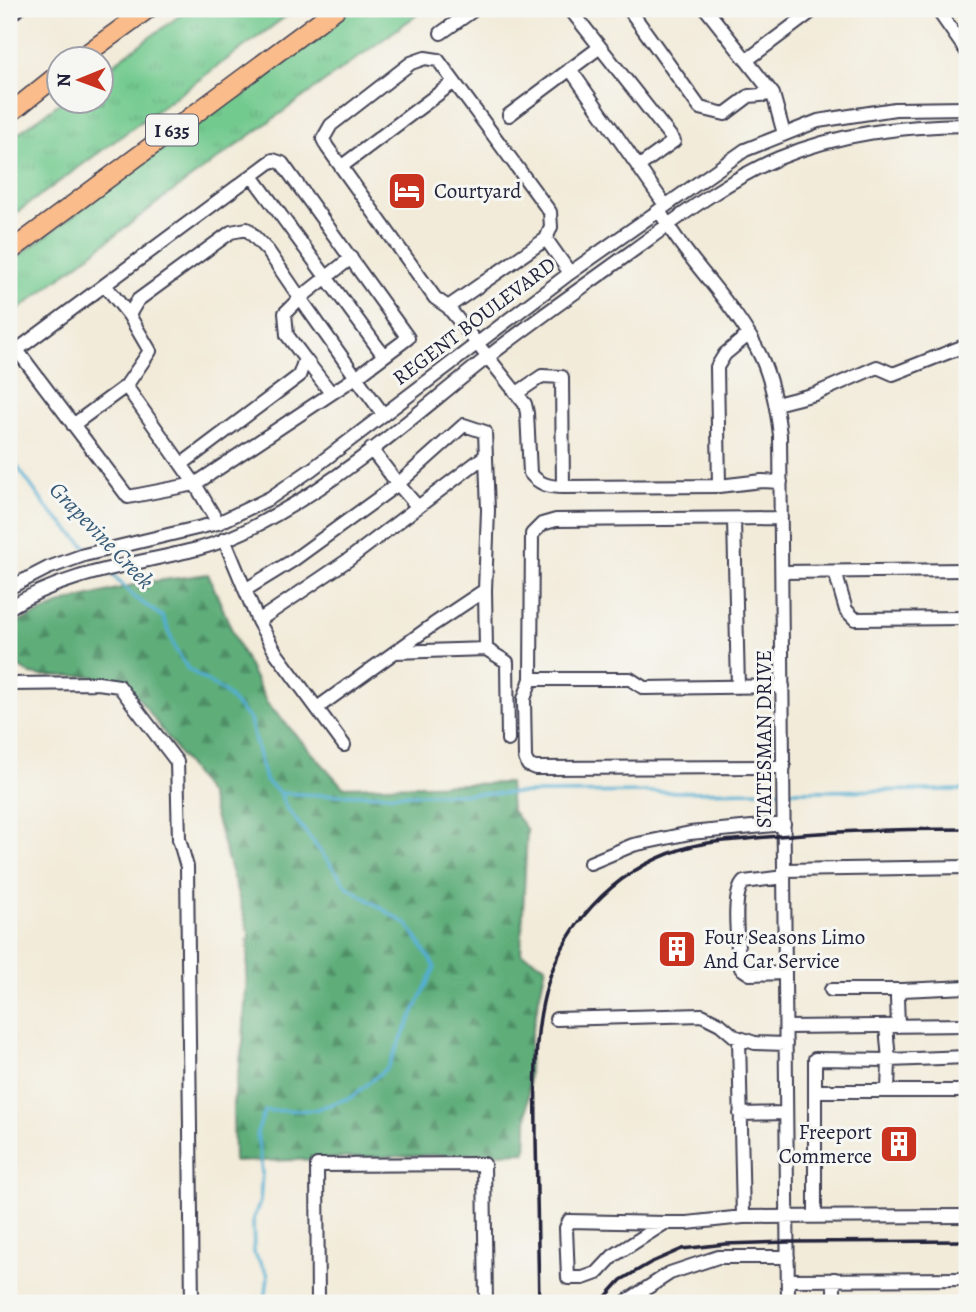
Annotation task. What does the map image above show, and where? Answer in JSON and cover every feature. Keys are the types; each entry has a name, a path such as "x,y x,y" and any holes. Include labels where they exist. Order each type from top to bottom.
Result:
{"highway":[{"path":"93,46 135,9"},
{"path":"96,46 148,9"},
{"name":"I 635","path":"9,252 336,9"},
{"path":"9,114 46,84"}],"street":[{"path":"9,15 18,9"},
{"path":"441,33 475,9"},
{"path":"570,9 674,141 638,167"},
{"path":"629,9 700,108 725,114 749,96 773,94"},
{"path":"706,9 773,94 784,134"},
{"path":"747,60 815,9"},
{"path":"937,9 967,52"},
{"path":"509,115 600,47"},
{"path":"448,307 546,239 551,227 550,212 438,60 425,58 411,63 331,125 323,139 435,298 448,307 517,393 527,413 530,473 543,485 563,487 719,486 762,481 781,482"},
{"name":"STATESMAN DRIVE","path":"570,69 638,167 662,207 668,225 736,315 761,357 776,404 780,435 782,518 788,1303"},
{"path":"342,166 454,82"},
{"name":"REGENT BOULEVARD","path":"12,586 48,568 84,555 218,523 270,498 570,273 745,150 818,121 895,109 967,108"},
{"name":"REGENT BOULEVARD","path":"9,608 24,598 92,572 199,548 275,515 313,492 488,357 668,225 751,171 814,145 886,129 967,125"},
{"path":"273,160 282,163 408,338 356,377 195,484 128,497 17,350 252,176 273,160"},
{"path":"252,176 384,356"},
{"path":"129,314 138,300 231,232 247,229 268,251 383,414"},
{"path":"546,239 570,273"},
{"path":"331,393 287,335 285,313 351,258"},
{"path":"73,425 126,386 150,351 129,314 105,285"},
{"path":"719,486 717,367 725,354 748,335"},
{"path":"776,404 815,394 877,367 893,374 967,345"},
{"path":"181,464 299,376 305,359"},
{"path":"517,393 542,376 562,377 563,487"},
{"path":"126,386 195,484 218,523"},
{"path":"245,590 292,561 398,484 464,425 485,432 488,510 486,649"},
{"path":"371,449 417,506"},
{"path":"258,621 348,560 485,456"},
{"path":"782,518 556,520 542,524 532,534 531,679 524,699 524,758 528,765 535,768 783,767"},
{"path":"734,520 738,687"},
{"path":"223,539 258,621 276,653 344,745"},
{"path":"782,572 967,570"},
{"path":"835,572 846,610 855,619 967,618"},
{"path":"317,708 485,590"},
{"path":"394,652 486,649 507,662 508,740"},
{"path":"531,679 630,679 644,688 783,685"},
{"path":"9,684 97,683 119,686 177,762 179,839 187,867 192,1303"},
{"path":"590,863 633,845 679,835 784,820"},
{"path":"785,973 750,974 741,968 737,899 739,887 744,882 784,874 967,867"},
{"path":"831,990 967,988"},
{"path":"888,1091 892,1026 897,998 902,990"},
{"path":"556,1019 702,1015 720,1024 734,1037 755,1043 786,1044"},
{"path":"786,1027 967,1025"},
{"path":"739,1038 743,1217"},
{"path":"815,1217 815,1059 967,1057"},
{"path":"815,1091 967,1091"},
{"path":"740,1114 786,1113"},
{"path":"318,1303 317,1166 484,1164 486,1303"},
{"path":"665,1223 613,1256 597,1273 583,1279 568,1278 566,1228 569,1221 687,1223 743,1217 967,1216"},
{"path":"624,1303 670,1273 718,1257 788,1257"},
{"path":"834,1279 834,1303"},
{"path":"788,1280 967,1279"}],"green space":[{"path":"189,9 296,9 9,218 9,140 46,113 46,116 116,116 116,62"},
{"path":"352,9 425,9 165,197 9,317 9,263"},
{"path":"208,574 267,703 343,787 509,783 511,809 527,830 521,953 546,966 530,1041 526,1152 234,1162 233,1104 243,1042 249,933 209,795 138,697 117,681 89,676 31,674 19,667 9,655 9,626 66,602 141,583"}],"waterway":[{"name":"Grapevine Creek","path":"9,455 47,508 90,551"},
{"name":"Grapevine Creek","path":"110,572 135,598 163,617 176,650 188,669 224,692 250,720 265,780 280,793 286,807 348,887 408,925 435,967 388,1067 352,1097 314,1110 265,1111 257,1132 262,1172 260,1202 253,1219 254,1253 268,1275 265,1303"},
{"path":"787,791 967,790"},
{"path":"280,793 322,795 780,791"}],"railway":[{"path":"539,1303 536,1053 540,1019 550,975 561,950 592,906 633,872 657,859 700,844 835,832 967,829"},
{"path":"600,1303 621,1280 682,1249 725,1244 788,1242 967,1241"}],"place":[{"name":"Courtyard","path":"407,191"},
{"name":"Four Seasons Limo And Car Service","path":"677,949"},
{"name":"Freeport Commerce","path":"899,1144"}]}
